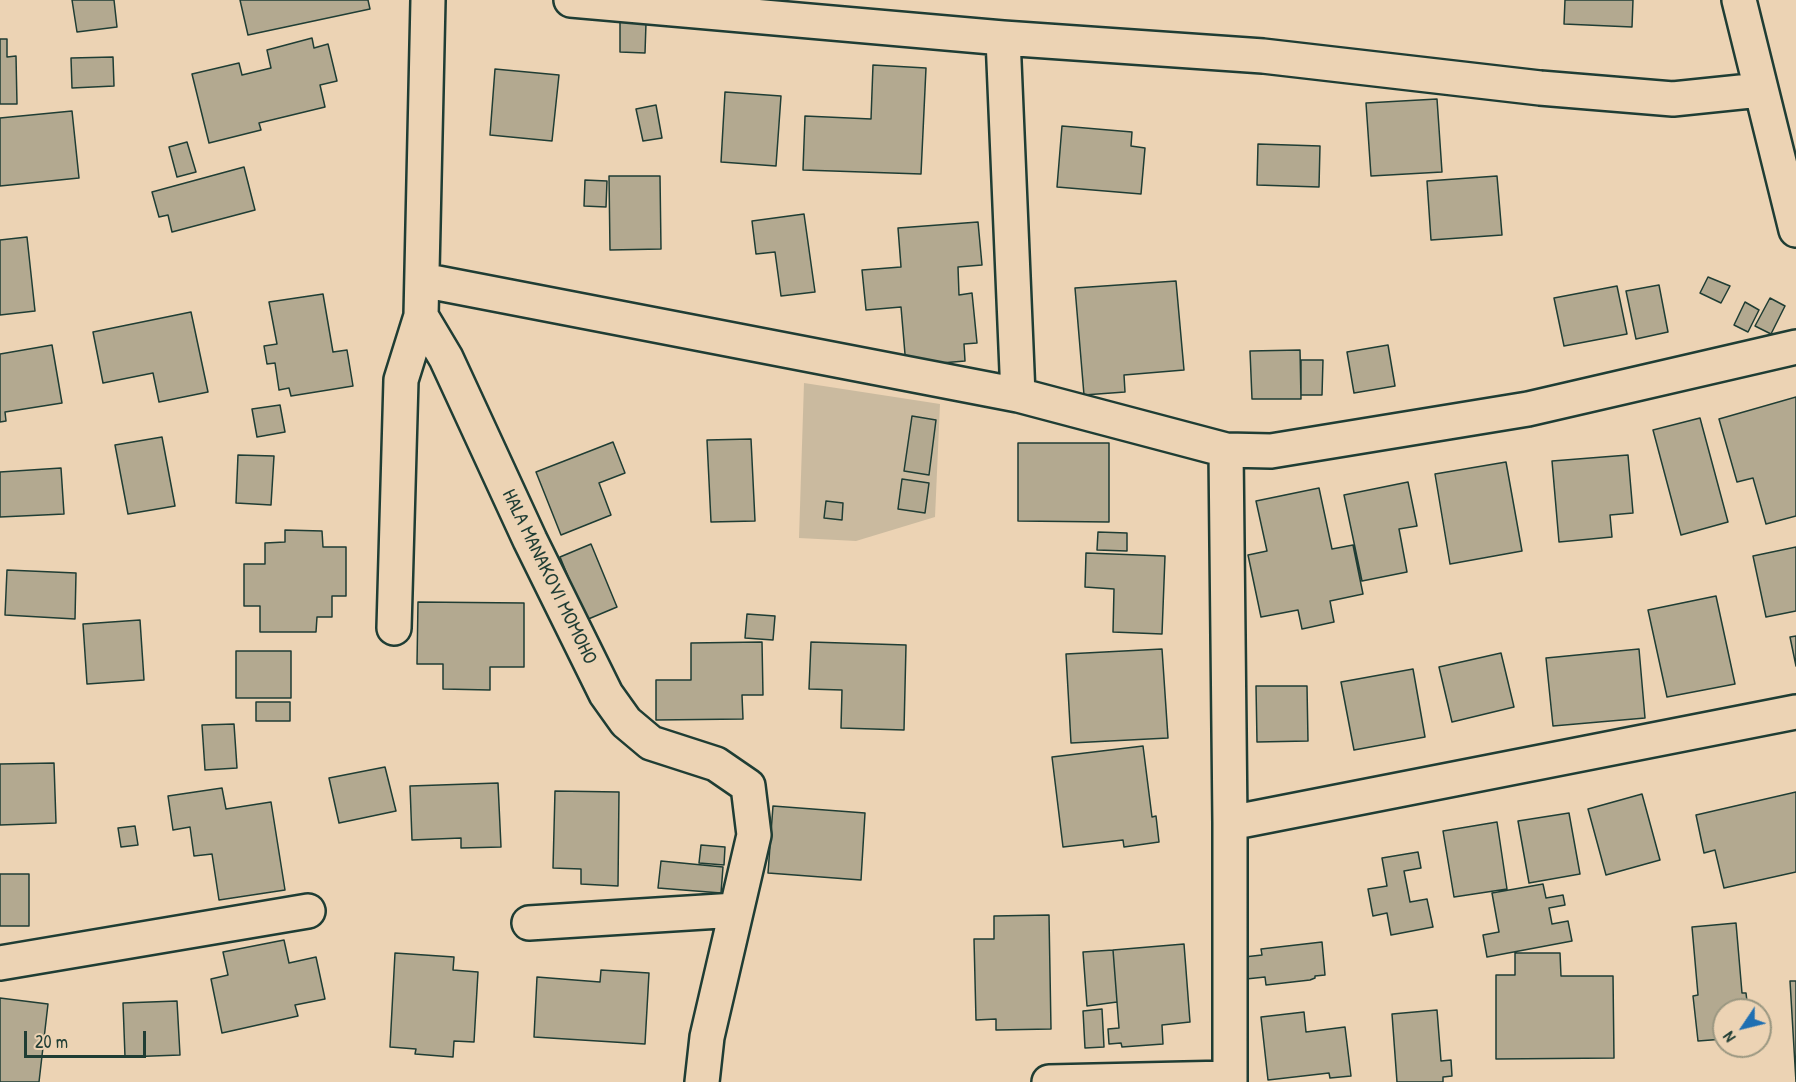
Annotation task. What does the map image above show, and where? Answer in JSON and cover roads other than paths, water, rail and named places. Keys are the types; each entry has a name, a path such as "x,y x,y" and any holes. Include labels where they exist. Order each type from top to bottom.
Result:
{"street":[{"path":"394,628 401,380 421,316 428,0"},
{"path":"571,0 1003,38 1263,56 1540,88 1674,99 1760,90"},
{"path":"1739,0 1796,230"},
{"path":"1003,38 1018,395"},
{"path":"422,280 1018,395 1226,450 1270,451 1528,409 1796,347"},
{"name":"HALA MANAKOVI MOMOHO","path":"421,316 446,358 530,540 606,694 626,722 651,743 716,764 748,786 754,835 707,1037 702,1082"},
{"path":"1049,1082 1230,1080 1226,450"},
{"path":"1230,823 1796,712"},
{"path":"529,923 736,910"},
{"path":"0,963 308,911"}]}
